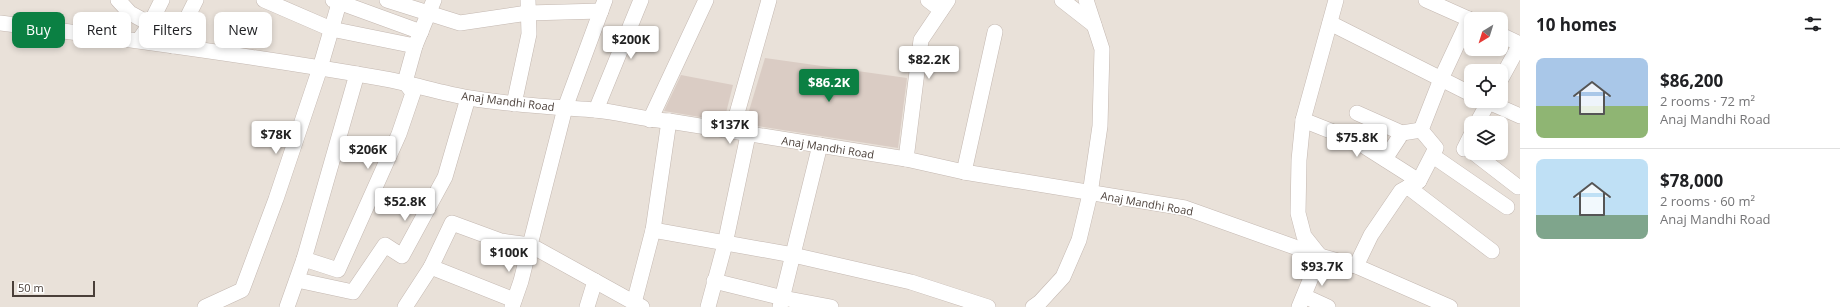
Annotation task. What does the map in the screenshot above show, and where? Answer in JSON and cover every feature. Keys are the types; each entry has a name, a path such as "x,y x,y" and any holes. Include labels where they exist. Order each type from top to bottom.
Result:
{"street":[{"path":"118,0 130,13 139,18"},
{"path":"156,12 162,0"},
{"path":"190,12 196,0"},
{"path":"264,0 331,29 415,46"},
{"path":"387,0 460,23 528,7 603,6 565,108 521,281 513,304 431,267"},
{"path":"304,259 338,270 399,134 413,93 405,82 415,46 434,0"},
{"path":"596,110 642,0"},
{"path":"650,120 706,0"},
{"path":"732,131 769,0"},
{"path":"906,159 921,40 944,5 928,0"},
{"path":"1062,0 1094,25"},
{"path":"1033,307 1040,302 1063,278 1080,240 1090,194 1100,126 1102,49 1086,0"},
{"path":"1328,307 1301,302 1320,256 1304,236 1298,213 1299,160 1303,120 1336,0"},
{"path":"1426,0 1464,17"},
{"path":"205,307 242,290 276,199 320,68 337,1 421,32"},
{"path":"514,104 529,34 528,7"},
{"path":"1330,22 1464,91"},
{"name":"Anaj Mandhi Road","path":"0,23 139,40"},
{"path":"964,172 995,32"},
{"path":"1422,130 1440,79 1464,32"},
{"path":"1508,38 1520,44 1508,66"},
{"name":"Anaj Mandhi Road","path":"186,48 405,82 468,98 514,104 596,110 650,120 669,121 748,135 906,159 964,172 1090,194 1185,208 1320,256 1356,266 1417,301 1450,307"},
{"path":"287,307 304,259 357,74"},
{"path":"297,280 353,292 385,245 402,256 445,177 468,98"},
{"path":"1503,108 1520,116"},
{"path":"1358,113 1402,133 1422,130"},
{"path":"1303,120 1356,141 1385,159 1492,251"},
{"path":"405,307 431,267 452,223 501,241 530,245 639,305 653,230 669,121"},
{"path":"1356,266 1371,235 1401,191 1414,184 1433,156 1436,148 1422,130"},
{"path":"1385,159 1402,133"},
{"path":"708,307 725,244 748,135"},
{"path":"781,302 820,145"},
{"path":"1433,156 1507,208"},
{"path":"1485,160 1518,187"},
{"path":"653,230 793,255 911,282 988,307"},
{"path":"587,307 595,281"},
{"path":"714,281 781,302 832,307"}],"shaded area":[{"path":"0,0 1520,0 1520,307 0,307"}],"building":[{"path":"765,58 907,78 898,148 745,124"},
{"path":"681,75 733,85 724,121 664,111"}]}
